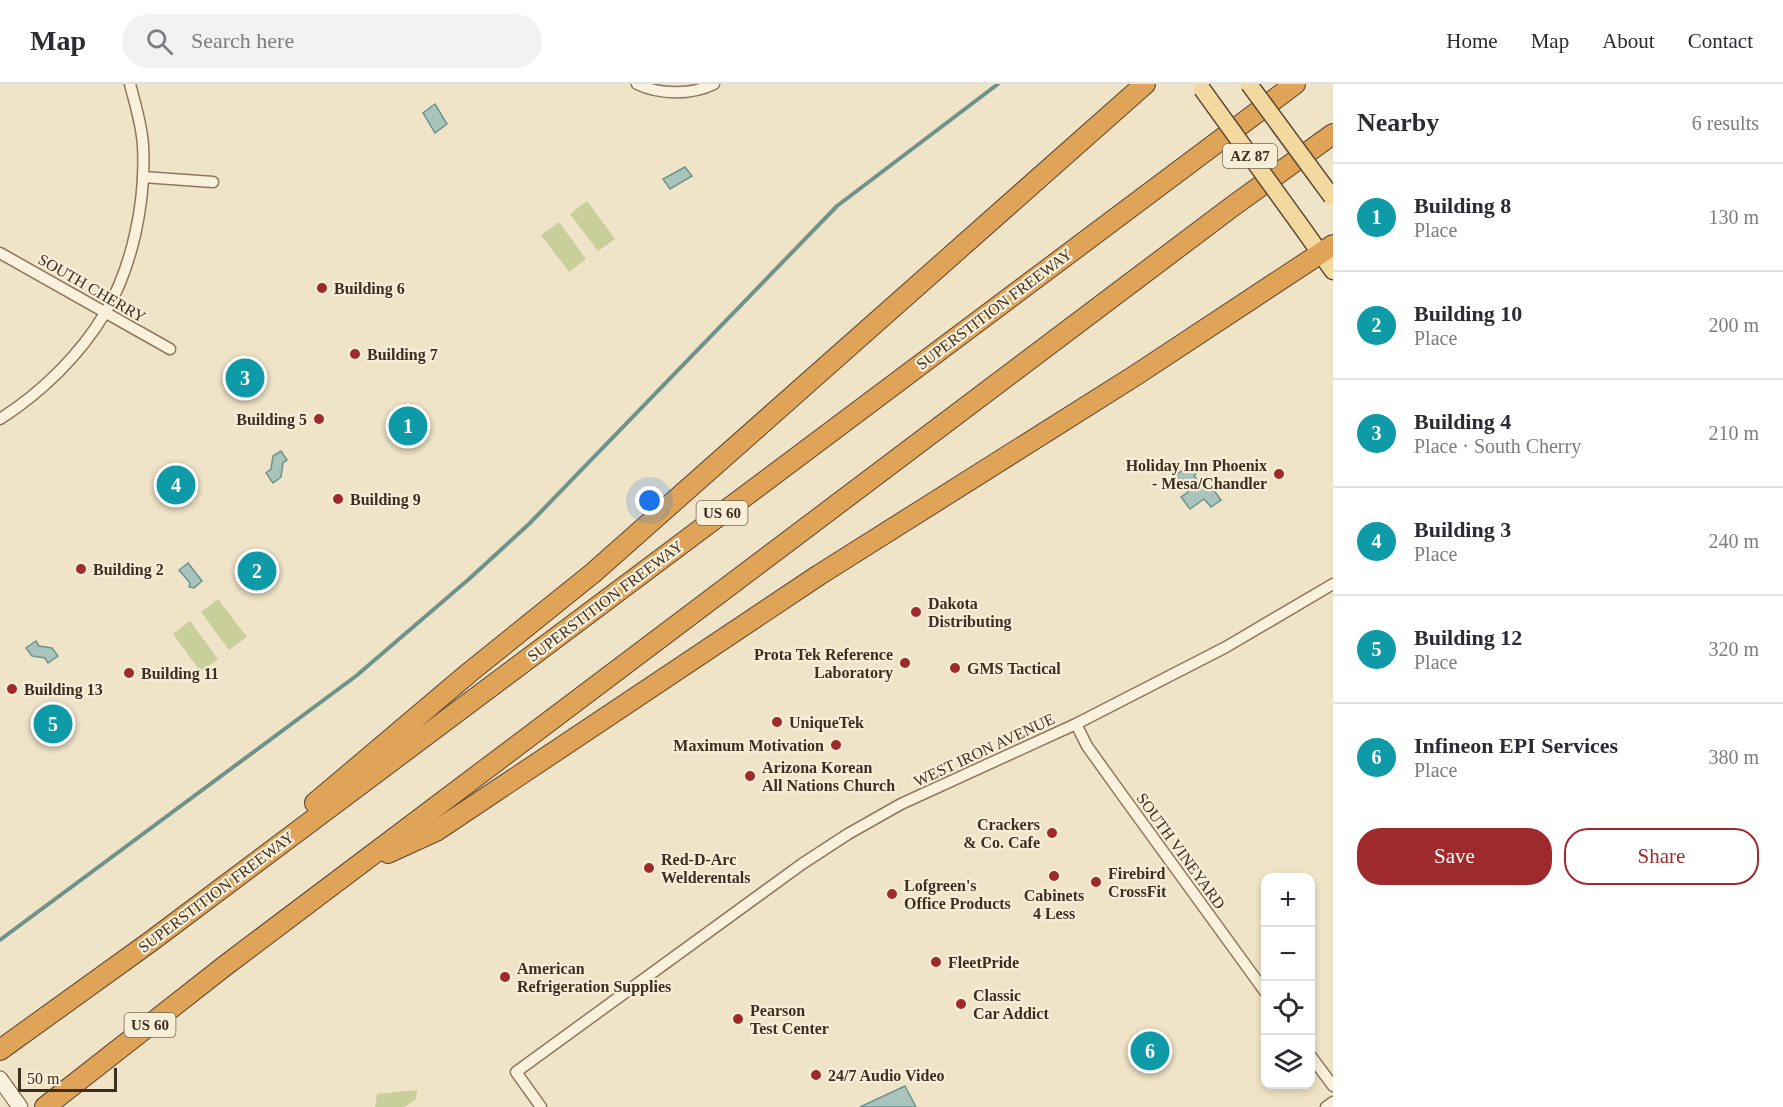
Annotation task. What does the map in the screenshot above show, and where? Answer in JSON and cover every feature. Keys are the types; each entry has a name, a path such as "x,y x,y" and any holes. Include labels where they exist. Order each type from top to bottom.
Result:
{"highway":[{"path":"150,942 470,672 593,573 1145,84"},
{"name":"SUPERSTITION FREEWAY","path":"0,1048 150,942 1295,84"},
{"name":"US 60","path":"47,1107 226,966 358,866 1233,206 1333,134"},
{"path":"358,866 436,831 819,575 1136,375 1327,249"}],"main road":[{"name":"AZ 87","path":"1249,84 1332,197"},
{"name":"AZ 87","path":"1201,86 1298,222 1327,249 1333,271"}],"street":[{"path":"0,419 18,408 56,374 105,314 116,290 129,256 139,217 143,177 143,144 130,84"},
{"path":"637,84 657,90 690,92 714,84"},
{"path":"143,177 213,182"},
{"name":"SOUTH CHERRY","path":"0,253 170,349"},
{"name":"WEST IRON AVENUE","path":"541,1107 516,1072 802,864 848,834 901,804 1076,724 1226,647 1333,584"},
{"name":"SOUTH VINEYARD","path":"1076,724 1087,746 1261,986"},
{"path":"1315,1060 1333,1086"},
{"path":"0,1079 20,1107"},
{"path":"1326,1107 1333,1102"}],"green space":[{"path":"587,201 615,239 598,251 570,214"},
{"path":"559,222 586,259 569,272 541,235"},
{"path":"218,599 247,637 229,650 201,612"},
{"path":"190,621 218,659 201,672 173,634"},
{"path":"417,1090 416,1099 405,1107 375,1107 377,1094"}],"water":[{"path":"435,104 447,124 435,133 423,113"},
{"path":"685,167 692,176 670,189 663,179"},
{"path":"281,451 287,460 283,463 281,477 273,483 266,473 271,469 273,456"},
{"path":"1190,465 1196,474 1194,476 1205,490 1211,486 1221,500 1211,507 1204,499 1190,509 1181,497 1188,492 1176,475"},
{"path":"188,563 202,581 194,588 189,587 190,583 179,570"},
{"path":"36,641 39,646 52,648 58,656 48,663 45,658 32,656 26,648"},
{"path":"905,1086 916,1107 860,1107"}],"waterway":[{"path":"0,940 356,676 529,524 837,206 998,84"}],"place":[{"name":"Building 6","path":"322,288"},
{"name":"Building 7","path":"355,354"},
{"name":"Building 4","path":"245,378"},
{"name":"Building 5","path":"319,419"},
{"name":"Building 8","path":"408,426"},
{"name":"Holiday Inn Phoenix - Mesa/Chandler","path":"1279,474"},
{"name":"Building 3","path":"176,485"},
{"name":"Building 9","path":"338,499"},
{"name":"Building 2","path":"81,569"},
{"name":"Building 10","path":"257,571"},
{"name":"Dakota Distributing","path":"916,612"},
{"name":"Prota Tek Reference Laboratory","path":"905,663"},
{"name":"GMS Tactical","path":"955,668"},
{"name":"Building 11","path":"129,673"},
{"name":"Building 13","path":"12,689"},
{"name":"UniqueTek","path":"777,722"},
{"name":"Building 12","path":"53,724"},
{"name":"Maximum Motivation","path":"836,745"},
{"name":"Arizona Korean All Nations Church","path":"750,776"},
{"name":"Crackers & Co. Cafe","path":"1052,833"},
{"name":"Red-D-Arc Welderentals","path":"649,868"},
{"name":"Cabinets 4 Less","path":"1054,876"},
{"name":"Firebird CrossFit","path":"1096,882"},
{"name":"Lofgreen's Office Products","path":"892,894"},
{"name":"FleetPride","path":"936,962"},
{"name":"American Refrigeration Supplies","path":"505,977"},
{"name":"Classic Car Addict","path":"961,1004"},
{"name":"Pearson Test Center","path":"738,1019"},
{"name":"Infineon EPI Services","path":"1150,1051"},
{"name":"24/7 Audio Video","path":"816,1075"}]}
